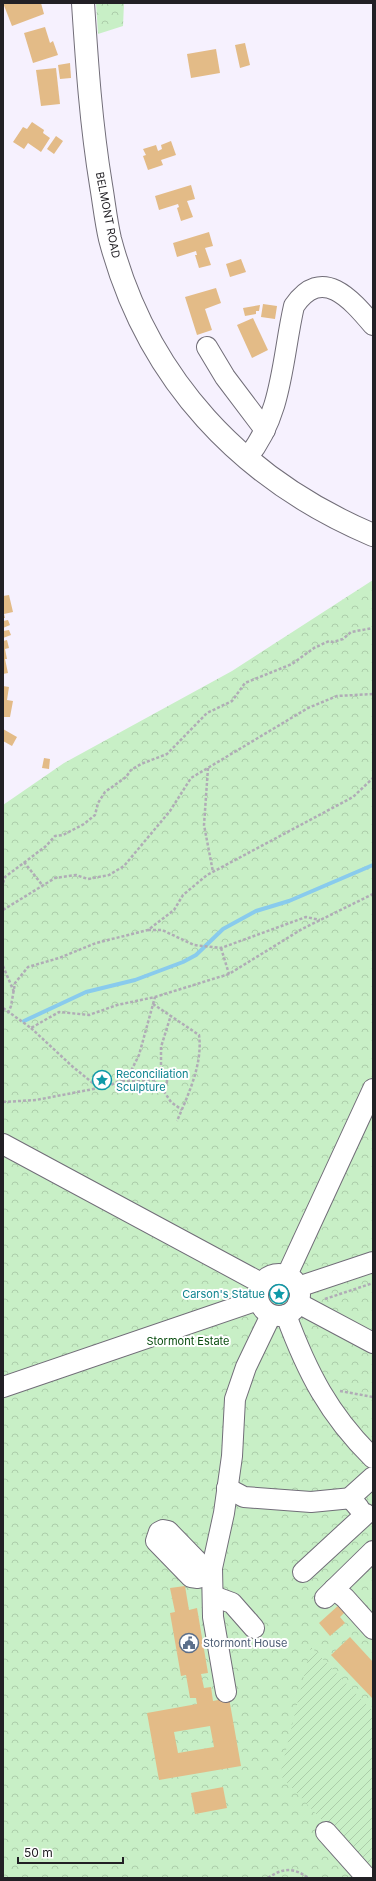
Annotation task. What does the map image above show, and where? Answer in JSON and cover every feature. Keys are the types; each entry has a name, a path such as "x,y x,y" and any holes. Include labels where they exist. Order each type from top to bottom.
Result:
{"main road":[{"name":"BELMONT ROAD","path":"83,3 95,146 110,237 122,279 135,312 153,346 176,382 208,421 248,458 274,480 304,501 343,522 373,534"}],"street":[{"path":"248,458 262,438 273,410 280,387 294,306 301,295 311,289 324,286 335,289 346,295 373,325"},
{"path":"207,347 225,377 265,430"},
{"path":"226,1692 213,1617 212,1574 232,1456 233,1416 237,1392 246,1367 280,1297 373,1089"},
{"path":"3,1144 280,1297 373,1342"},
{"path":"3,1387 280,1297 373,1262"},
{"path":"280,1297 309,1373 350,1436 373,1458"},
{"path":"352,1498 355,1492 373,1477"},
{"path":"227,1488 244,1496 311,1502 352,1498 369,1513 304,1572"},
{"path":"373,1551 329,1594 345,1598 373,1629"},
{"path":"213,1596 232,1603 254,1628"},
{"path":"326,1832 368,1878"}],"path":[{"path":"3,883 5,877 46,846 55,836 63,835 84,824 95,815 98,803 105,792 126,777 131,770 141,764 167,754 207,713 232,701 245,683 292,664 314,648 329,641 333,642 343,639 351,632 373,628"},
{"path":"3,910 54,878 76,875 88,879 109,875 124,866 170,811 191,778 308,708 337,696 373,694"},
{"path":"208,767 204,825 213,872"},
{"path":"148,930 174,910 183,895 207,875 353,797 373,778"},
{"path":"26,860 24,862 43,886"},
{"path":"31,1028 59,1012 89,1015 117,1005 155,997 229,974 302,929 373,894"},
{"path":"8,1013 12,1006 15,983 28,967 59,958 96,943 148,930 162,930 194,945 221,948 306,917 321,920"},
{"path":"221,948 229,974"},
{"path":"3,966 14,992"},
{"path":"3,1102 36,1100 109,1086 119,1081 131,1071 139,1055 155,997"},
{"path":"153,1004 199,1035 200,1047 192,1087 177,1121"},
{"path":"3,1008 31,1028 73,1067 99,1088"},
{"path":"161,1075 161,1047 171,1015"},
{"path":"119,1081 155,1080 161,1075"},
{"path":"161,1075 166,1077 167,1080 164,1086 161,1086"},
{"path":"155,1080 156,1084 161,1086 171,1102 182,1110"},
{"path":"321,1301 373,1283"},
{"path":"318,1387 373,1397"},
{"path":"268,1878 275,1873 289,1869 300,1872 308,1878"}],"green space":[{"path":"96,3 124,3 123,26 98,34"},
{"name":"Stormont Estate","path":"373,580 373,1878 3,1878 3,805 64,763 232,671"},
{"path":"311,1647 373,1711 373,1875 280,1775"}],"building":[{"path":"3,3 41,3 44,14 12,26"},
{"path":"45,27 50,43 53,41 58,55 33,63 24,33"},
{"path":"245,43 250,65 240,68 235,45"},
{"path":"216,49 220,73 191,78 187,54"},
{"path":"70,63 71,78 60,79 58,65"},
{"path":"56,68 60,104 41,106 36,70"},
{"path":"32,122 44,130 43,133 50,138 41,152 28,143 24,149 13,142 23,127 27,129"},
{"path":"56,136 63,141 54,154 47,149"},
{"path":"171,141 176,155 161,160 163,165 148,170 143,156 146,155 143,149 156,145 158,151 162,149 161,145"},
{"path":"191,185 195,199 187,201 193,217 181,221 177,208 179,207 178,204 159,210 155,196"},
{"path":"209,232 213,246 205,248 211,265 199,268 195,255 197,255 196,251 177,257 173,243"},
{"path":"241,259 246,272 230,277 226,264"},
{"path":"216,288 221,303 205,309 212,330 197,335 185,297"},
{"path":"263,304 277,306 275,319 261,317"},
{"path":"260,305 259,311 256,311 256,314 245,316 243,308"},
{"path":"253,318 268,350 252,358 237,325"},
{"path":"9,595 13,612 4,614 5,618 3,618 3,596"},
{"path":"8,620 10,625 3,628 3,621"},
{"path":"9,630 11,635 3,638 3,631"},
{"path":"7,640 9,648 5,649 7,659 5,659 8,673 3,674 3,641"},
{"path":"3,686 9,687 7,700 13,701 10,717 3,717"},
{"path":"3,729 17,737 12,746 3,741"},
{"path":"44,758 50,759 49,769 42,768"},
{"path":"185,1586 189,1610 197,1608 208,1673 201,1674 204,1688 211,1687 213,1701 229,1698 241,1766 159,1780 147,1713 197,1704 196,1698 190,1698 186,1675 181,1676 170,1613 175,1612 170,1588","holes":["210,1726 214,1747 178,1753 174,1732"]},
{"path":"340,1604 346,1611 340,1617 345,1623 330,1636 319,1623"},
{"path":"350,1637 373,1662 373,1699 331,1655"},
{"path":"223,1787 227,1808 195,1814 191,1793"}],"waterway":[{"path":"24,1021 86,992 135,980 183,962 196,955 223,929 256,911 289,901 373,865"}],"place":[{"name":"Reconciliation Sculpture","path":"102,1080"},
{"name":"Carson's Statue","path":"279,1294"},
{"name":"Stormont House","path":"189,1643"}]}
